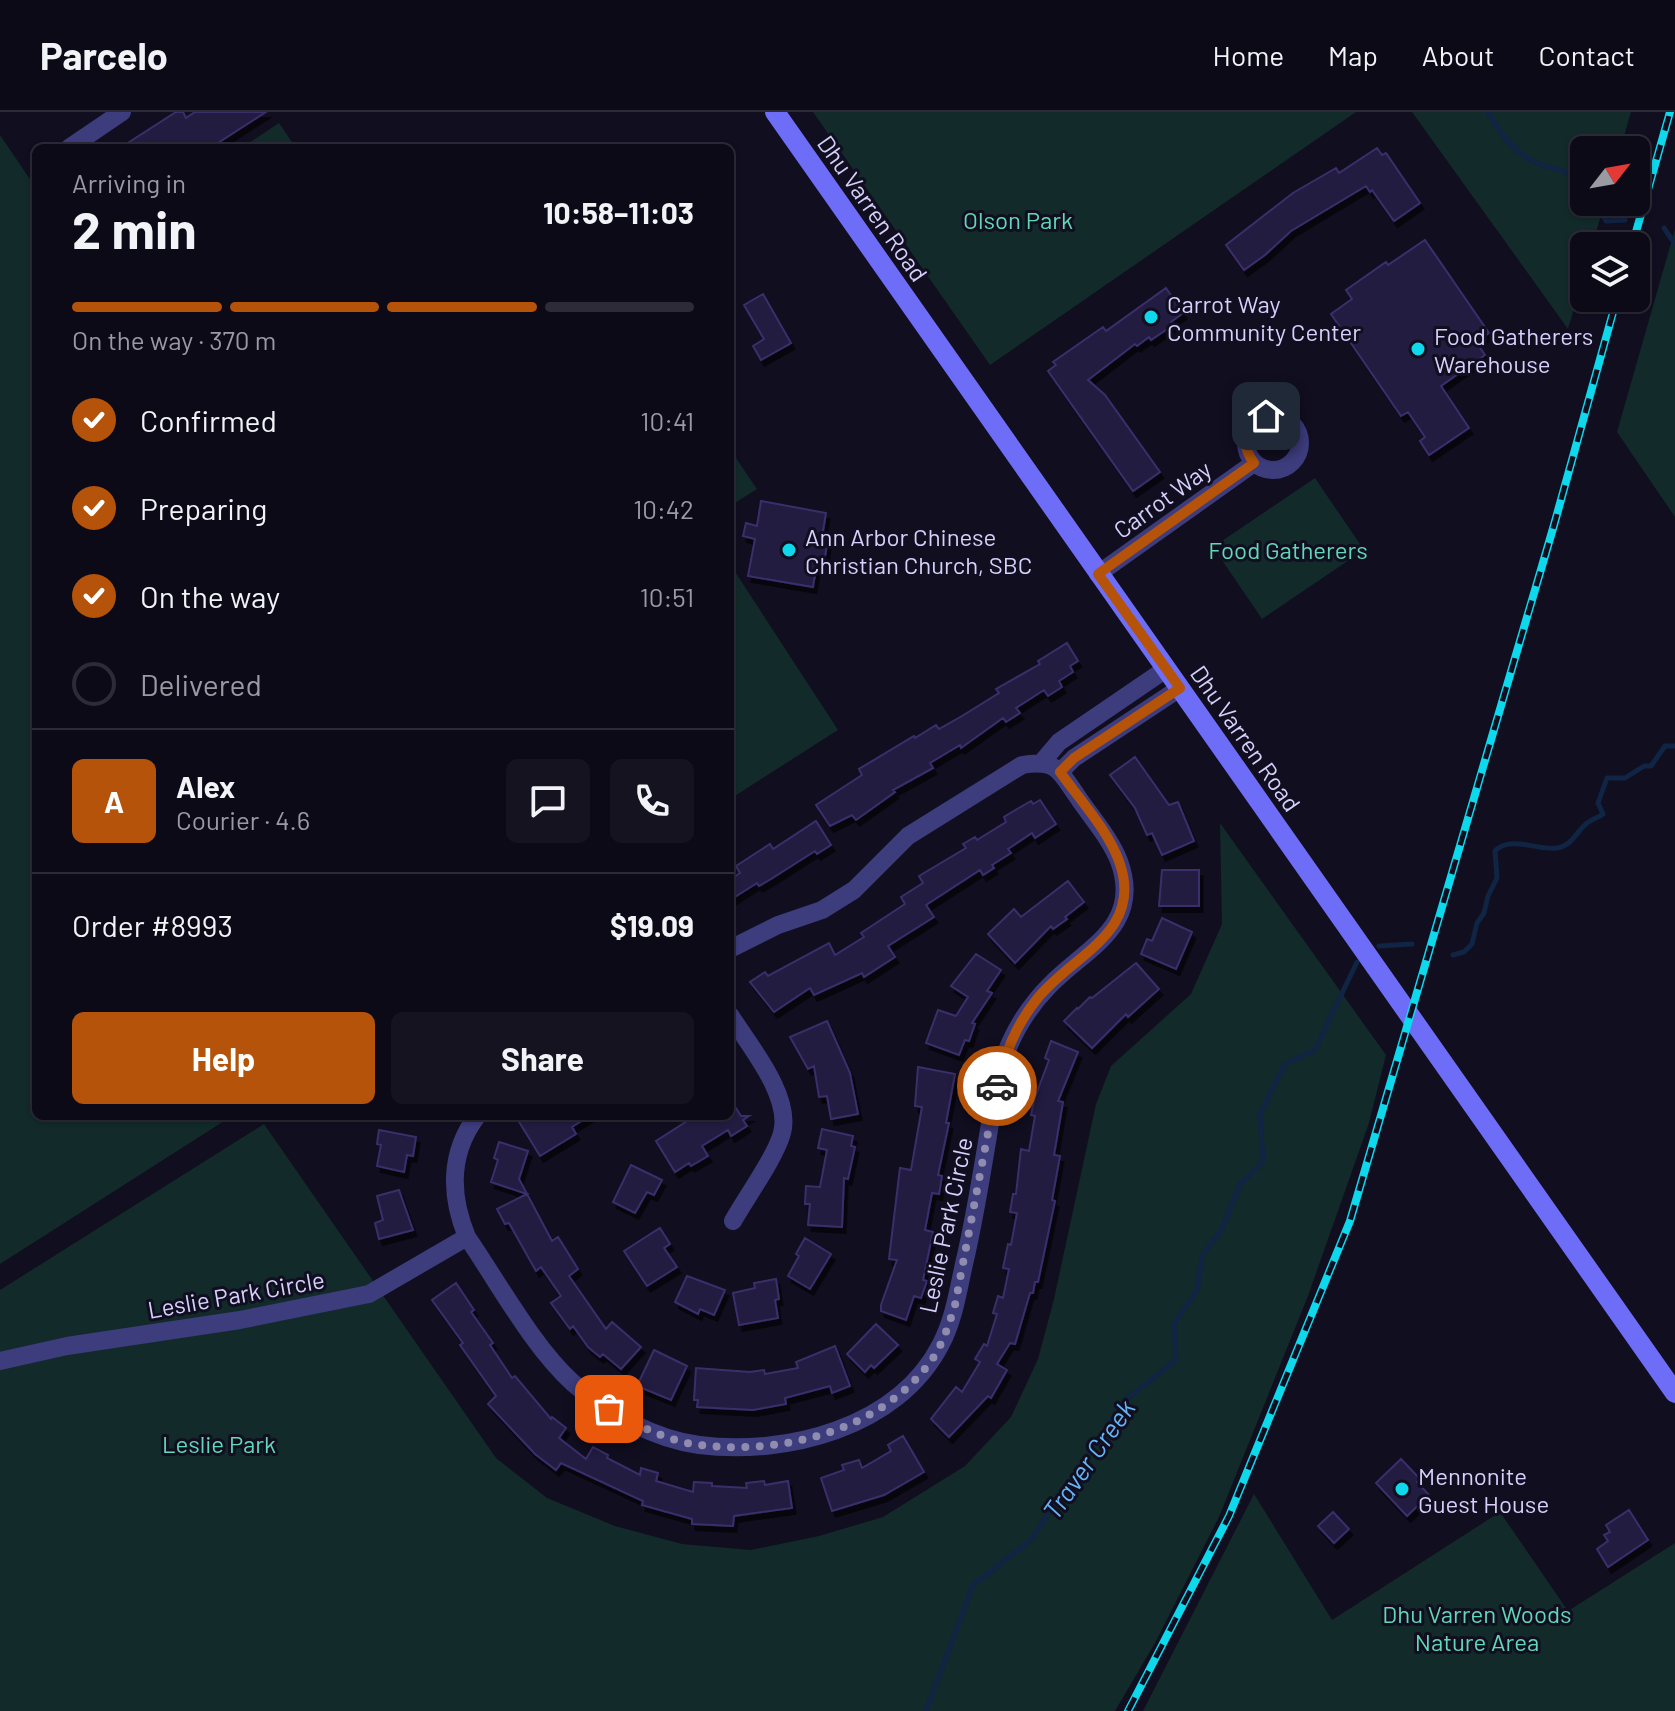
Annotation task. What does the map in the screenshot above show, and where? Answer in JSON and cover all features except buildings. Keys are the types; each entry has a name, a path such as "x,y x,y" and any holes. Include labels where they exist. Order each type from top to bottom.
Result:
{"main road":[{"name":"Dhu Varren Road","path":"775,112 1675,1393"}],"street":[{"path":"75,144 122,112"},
{"name":"Carrot Way","path":"1098,574 1254,463"},
{"path":"734,947 778,925 822,910 854,890 908,836 1022,765 1042,762 1059,742 1166,669"},
{"path":"1060,772 1074,758 1180,688"},
{"path":"1092,720 1104,738"},
{"name":"Leslie Park Circle","path":"475,1120 456,1157 454,1177 460,1219 467,1237 535,1337 572,1382 609,1409 663,1436 699,1445 755,1446 808,1438 851,1425 899,1394 932,1359 952,1316 970,1241 996,1089 1011,1040 1039,997 1107,936 1121,910 1124,884 1119,861 1060,772 1042,762"},
{"path":"733,1221 776,1146 783,1122 775,1086 734,1021"},
{"name":"Leslie Park Circle","path":"0,1361 67,1346 240,1320 369,1294 467,1237"}],"green space":[{"name":"Olson Park","path":"813,112 1356,112 990,365"},
{"path":"1412,112 1631,112 1624,136 1570,136 1570,216 1601,216 1596,232 1570,232 1570,312 1573,312 1568,329"},
{"path":"279,123 293,144 247,144"},
{"path":"0,135 32,182 32,1120 226,1120 0,1264"},
{"path":"1675,229 1675,517 1617,432"},
{"path":"734,455 757,489 734,503"},
{"name":"Food Gatherers","path":"1315,478 1364,550 1262,619 1213,547"},
{"path":"734,570 838,730 734,796"},
{"name":"Leslie Park","path":"1220,823 1386,1055 1369,1123 1308,1296 1219,1517 1155,1643 1115,1711 0,1711 0,1290 264,1124 496,1458 547,1498 615,1526 682,1544 751,1550 819,1536 883,1517 965,1466 1011,1417 1038,1359 1096,1104 1111,1066 1191,994 1222,924"},
{"name":"Dhu Varren Woods Nature Area","path":"1254,1494 1332,1620 1500,1512 1568,1611 1675,1543 1675,1711 1143,1711"}],"waterway":[{"name":"Traver Creek","path":"1488,112 1505,138 1522,154 1537,163 1570,174"},
{"name":"Traver Creek","path":"1603,216 1606,221 1625,220"},
{"name":"Traver Creek","path":"1664,228 1675,244"},
{"name":"Traver Creek","path":"1453,955 1464,952 1472,944 1477,923 1497,878 1495,851 1508,844 1550,848 1566,845 1582,827 1603,814 1598,803 1607,778 1625,778 1644,766 1651,766 1665,746 1675,746"},
{"name":"Traver Creek","path":"1379,946 1412,944"},
{"name":"Traver Creek","path":"926,1711 973,1585 1030,1541 1124,1401 1176,1360 1174,1324 1197,1290 1202,1256 1222,1229 1240,1184 1263,1162 1260,1114 1285,1064 1315,1050 1357,962"}],"railway":[{"path":"1636,232 1670,112"},
{"path":"1128,1711 1229,1516 1350,1221 1554,525 1613,312"}],"way so far":[{"path":"609,1409 663,1436 699,1445 755,1446 808,1438 851,1425 865,1419 899,1394 932,1359 948,1327 970,1241 997,1086"}],"place":[{"name":"Carrot Way Community Center","path":"1151,317"},
{"name":"Food Gatherers Warehouse","path":"1418,349"},
{"name":"Ann Arbor Chinese Christian Church, SBC","path":"789,550"},
{"name":"Mennonite Guest House","path":"1402,1489"}],"route":[{"path":"997,1086 1004,1058 1026,1013 1051,984 1107,936 1121,910 1124,897 1122,872 1113,849 1060,772 1074,758 1180,688 1098,574 1254,463 1246,448 1248,432 1252,425 1266,416"}]}
